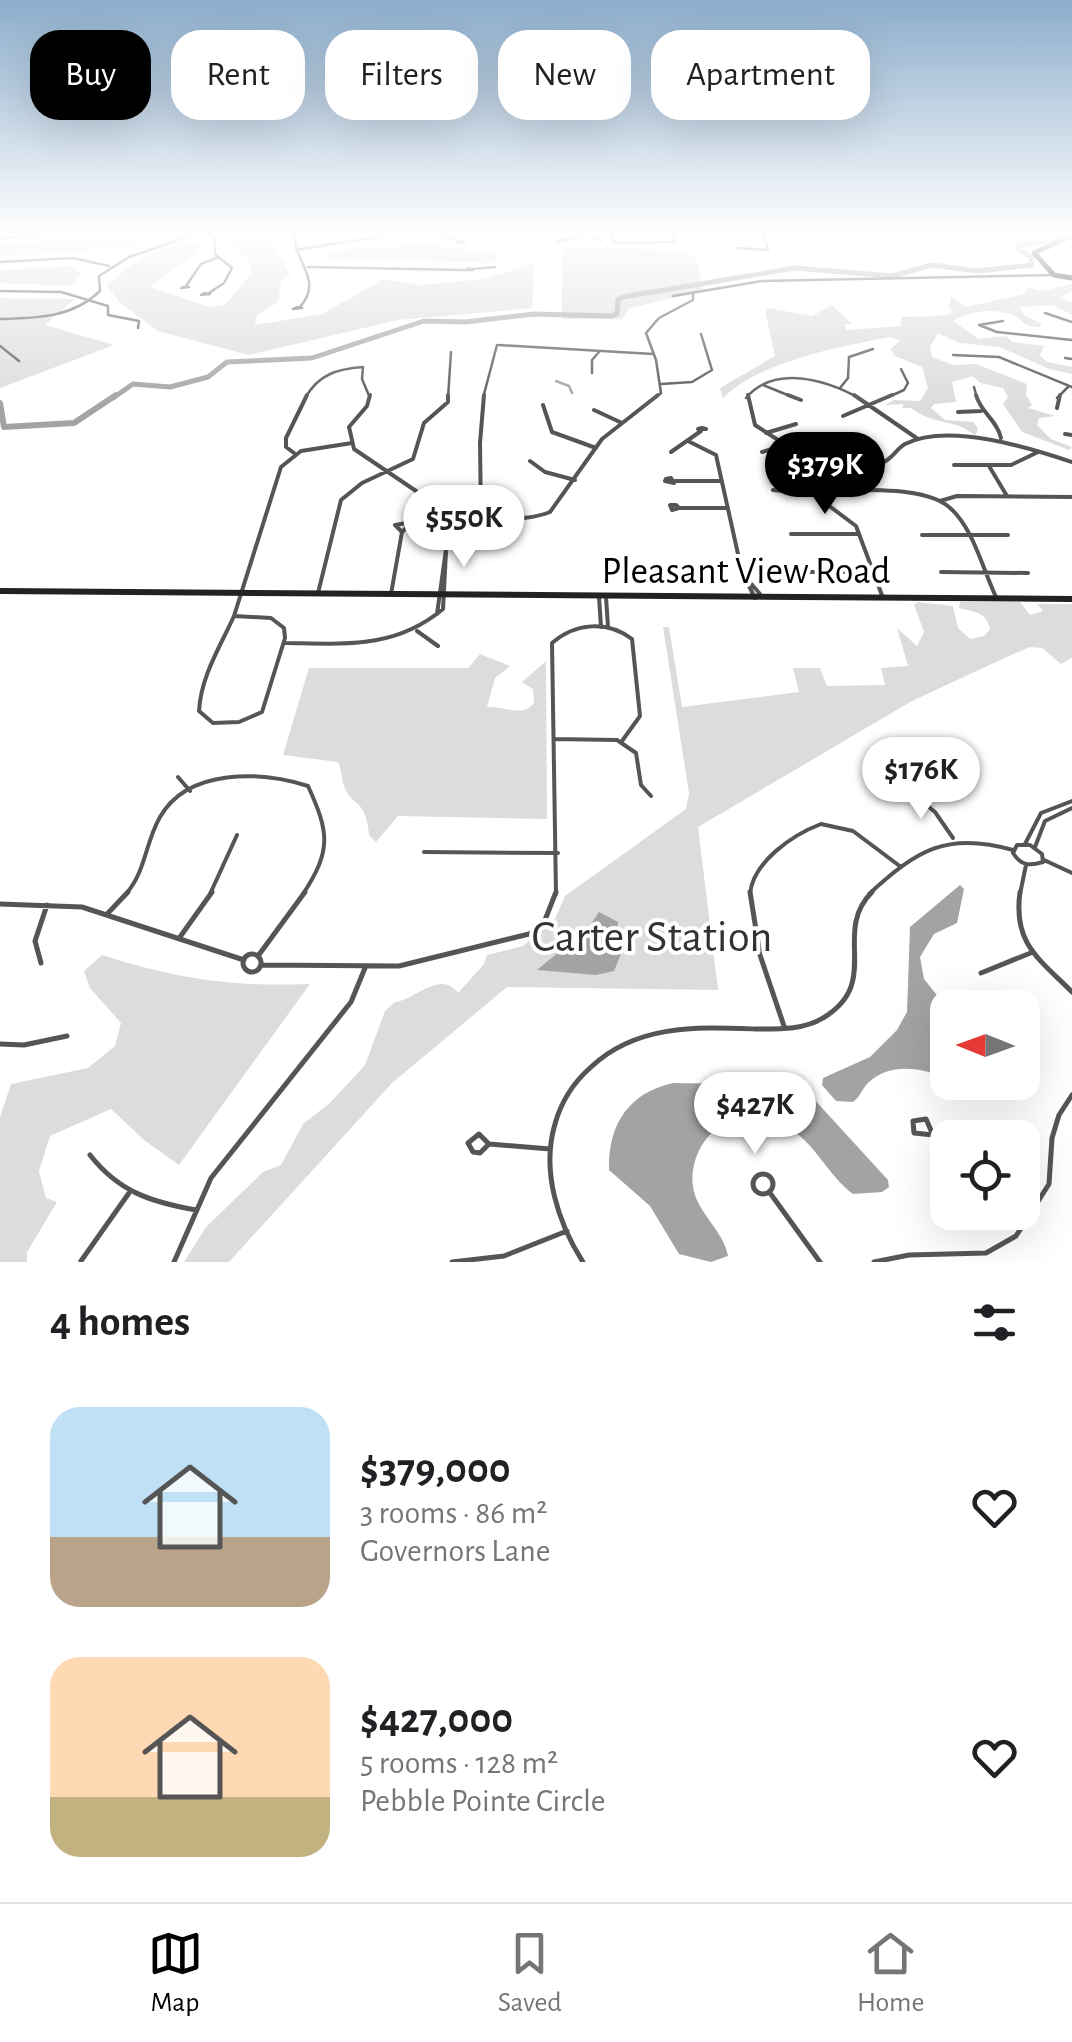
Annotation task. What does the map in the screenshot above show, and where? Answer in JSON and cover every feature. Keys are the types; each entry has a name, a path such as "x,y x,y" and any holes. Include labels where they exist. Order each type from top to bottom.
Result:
{"main road":[{"name":"Pleasant View Road","path":"0,591 1072,599"}],"street":[{"path":"0,291 61,292 109,307 109,316 139,321 138,328"},
{"path":"0,319 49,316 80,306 100,291"},
{"path":"300,307 309,299 311,291"},
{"path":"673,296 709,291"},
{"path":"284,643 376,644 417,632 437,614 451,526 481,517 537,517 550,512 596,448 656,398 661,384 646,340 651,324 693,300 693,294"},
{"path":"1045,313 1072,322"},
{"path":"1003,321 980,325 997,332 1072,340"},
{"path":"661,384 692,382 712,370 701,334"},
{"path":"481,517 482,490 477,475 482,401 496,367 495,343 554,343 599,352 653,354"},
{"path":"0,346 19,361"},
{"path":"838,389 848,378 848,359 873,349"},
{"path":"318,593 338,506 353,488 414,459 424,423 448,402 451,352"},
{"path":"592,373 592,360 599,352"},
{"path":"953,355 974,352 997,356 1071,386 1056,398 1057,408"},
{"path":"1066,358 1072,359"},
{"path":"294,454 286,447 286,438 313,381 333,370 363,367 362,379 372,398 348,427 352,443 357,452 419,493"},
{"path":"843,416 906,388 901,369"},
{"path":"823,470 755,425 746,398 763,385 792,377 838,389 872,404 919,440"},
{"path":"763,385 801,400"},
{"path":"974,387 981,411 998,425 1001,440"},
{"path":"543,405 542,422 546,428 572,442 596,448"},
{"path":"594,410 622,423"},
{"path":"958,412 981,411"},
{"path":"766,433 796,424"},
{"path":"671,452 700,431"},
{"path":"1065,434 1072,436"},
{"path":"883,598 852,521 828,506 820,493 816,478 823,470 888,461 906,444 919,440 1001,440 1072,462"},
{"path":"688,441 716,455 742,572 759,598"},
{"path":"234,616 277,621 284,628 284,643 266,704 254,717 214,723 202,716 198,706 220,640 234,616 281,467 294,454 352,443"},
{"path":"846,444 854,465"},
{"path":"762,452 784,445"},
{"path":"954,466 1015,464 1036,452"},
{"path":"530,461 546,472 574,480"},
{"path":"990,466 1007,496"},
{"path":"675,481 722,481"},
{"path":"773,490 913,494 940,501 953,511 997,600"},
{"path":"940,501 958,496 1072,497"},
{"path":"680,508 728,508"},
{"path":"390,594 402,532"},
{"path":"790,534 859,534"},
{"path":"922,534 1008,535"},
{"path":"802,572 873,572"},
{"path":"941,572 1028,573"},
{"path":"602,596 604,627"},
{"path":"244,960 244,968 249,970 261,965 399,966 529,934 543,925 556,899 558,853 552,643 570,630 604,627 626,633 634,644 640,716 622,742"},
{"path":"417,632 438,646"},
{"path":"554,738 622,742 636,753 641,785 652,796"},
{"path":"178,777 190,791"},
{"path":"0,904 48,905 108,914 244,960 258,956 313,876 326,847 308,786 283,778 219,778 190,791 161,814 141,875 108,914"},
{"path":"905,788 935,812 954,840"},
{"path":"583,1262 567,1231 552,1186 550,1149 556,1118 568,1092 591,1065 617,1044 673,1028 785,1028 822,1020 854,990 858,970 854,926 865,898 930,846 954,840 981,840 1013,850 1025,844 1037,815 1053,805 1072,804"},
{"path":"1072,804 1044,821 1036,847 1043,860 1072,872"},
{"path":"785,1028 769,989 751,905 751,881 761,864 814,827 825,824 847,828 901,867"},
{"path":"180,938 216,886 237,835"},
{"path":"1025,844 1036,847"},
{"path":"1013,850 1014,857 1026,865 1038,866 1043,860"},
{"path":"424,852 558,853"},
{"path":"1026,865 1015,917 1020,934 1072,992"},
{"path":"42,963 33,949 48,905"},
{"path":"981,973 1033,952"},
{"path":"258,956 261,965"},
{"path":"174,1262 210,1178 351,1002 365,968"},
{"path":"0,1044 24,1045 67,1036"},
{"path":"1040,1201 1049,1184 1054,1130 1072,1095"},
{"path":"489,1144 550,1149"},
{"path":"90,1155 111,1182 128,1193 197,1210"},
{"path":"81,1261 128,1193"},
{"path":"770,1193 820,1262"},
{"path":"874,1262 890,1256 923,1258 986,1252 1020,1230"},
{"path":"452,1262 504,1256 567,1231"}],"green space":[{"path":"111,291 162,291 210,307 225,305 237,291 280,291 278,302 257,315 255,325 322,314 363,291 533,291 532,308 398,320 249,355 158,331 119,302"},
{"path":"562,291 704,291 630,308 622,319 562,319"},
{"path":"1026,291 1072,291 1061,297 1072,303 1072,315 1053,305 1019,307 1024,315 1042,324 1039,327 995,311 973,313 953,321 979,339 1006,336 1013,342 1044,346 1040,355 1047,362 1072,367 1072,374 1049,369 1000,347 959,343 938,333 930,347 932,357 953,365 976,364 1027,384 1026,395 1032,405 1028,408 1055,416 1039,418 1037,425 1051,439 1072,447 1069,450 1022,432 1003,404 1008,397 1003,388 980,383 973,376 952,382 956,402 934,404 931,408 945,420 974,422 978,429 975,436 961,427 902,408 904,404 885,405 894,400 920,401 928,388 922,367 895,356 890,349 900,341 890,337 779,365 739,385 723,398 720,388 775,356 765,310 768,308 812,316 832,305 852,324 845,324 846,330 901,326 901,317 953,313 949,307 951,296 966,307"},
{"path":"0,298 75,299 45,325 114,345 0,388"},
{"name":"Carter Station","path":"918,602 953,606 958,628 970,639 984,636 990,629 982,616 959,608 960,602 1020,602 1030,615 1043,611 1037,604 1072,604 1072,658 1061,664 1042,648 1030,647 1011,655 912,701 698,827 718,990 507,987 392,1083 229,1262 184,1262 206,1227 263,1172 281,1165 303,1124 330,1103 365,1065 385,1011 395,1002 435,985 448,985 459,992 484,964 487,955 523,946 555,919 565,896 686,809 689,793 663,627 669,627 682,707 799,692 793,668 820,668 827,686 885,685 881,668 908,666 897,628 917,646 924,632 914,605"},
{"path":"480,654 510,666 495,678 487,707 512,710 524,710 534,703 533,689 522,682 546,661 547,819 398,816 376,842 369,835 365,814 347,793 338,762 283,755 309,668 468,668"},
{"path":"102,955 205,980 310,984 179,1165 111,1109 50,1136 39,1171 46,1198 57,1202 27,1252 27,1262 0,1262 0,1117 11,1084 88,1068 115,1046 121,1023 90,988 84,971"}],"shaded area":[{"path":"960,885 964,889 957,923 934,934 920,957 924,979 933,990 930,1073 896,1069 877,1076 853,1102 836,1101 822,1085 823,1078 870,1057 897,1030 907,1012 910,927"},
{"path":"599,912 618,922 617,944 621,954 614,971 596,975 537,970 589,927"},
{"path":"673,1083 801,1085 888,1180 889,1187 882,1192 853,1194 790,1129 758,1120 730,1123 704,1142 692,1179 695,1196 728,1256 711,1262 679,1254 650,1206 609,1170 612,1139 624,1113 644,1094"}],"waterway":[{"path":"113,398 133,384 170,387 208,377 227,362 312,358 424,321 465,322 534,314 611,316 617,314 618,300 623,297 659,291"},
{"path":"556,381 569,386 572,393"},
{"path":"0,403 4,427 74,423 116,395"}]}
